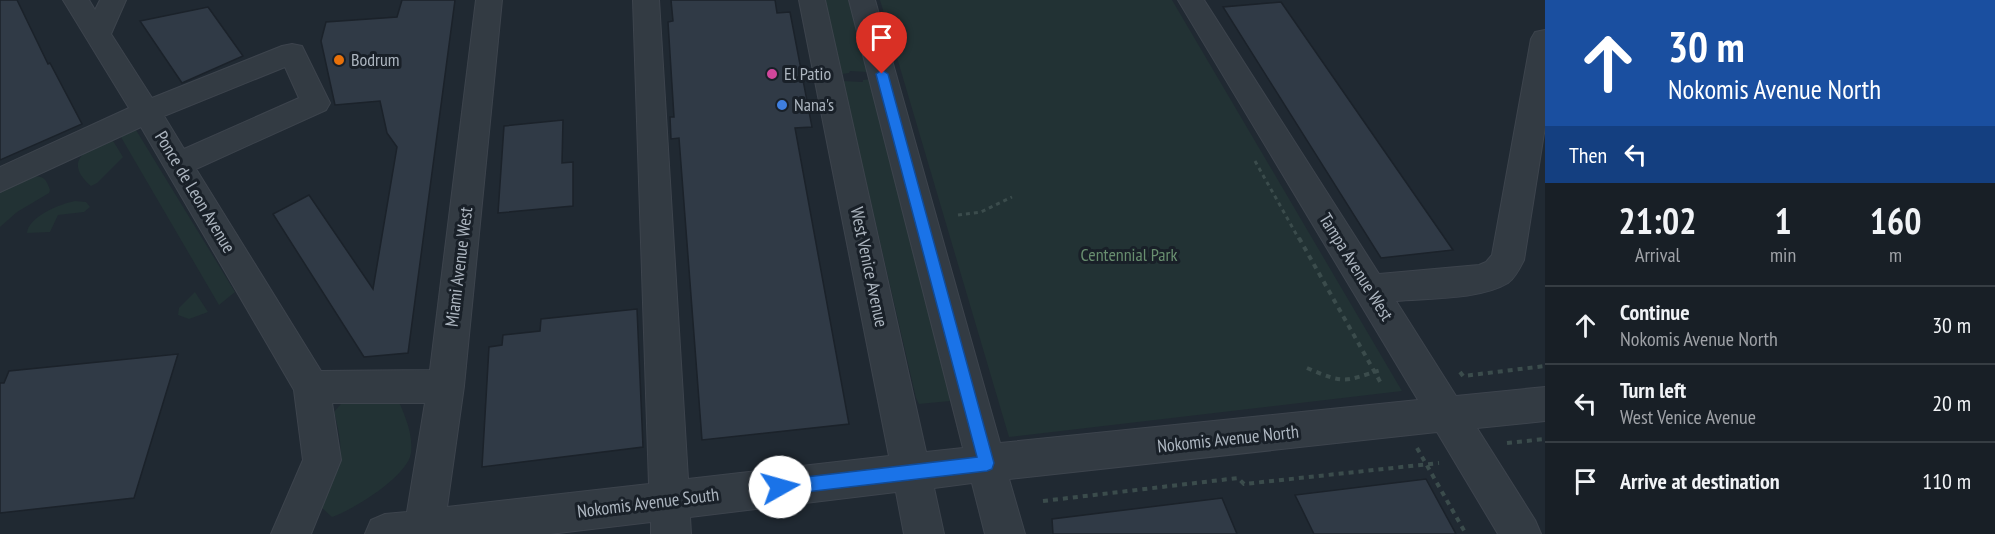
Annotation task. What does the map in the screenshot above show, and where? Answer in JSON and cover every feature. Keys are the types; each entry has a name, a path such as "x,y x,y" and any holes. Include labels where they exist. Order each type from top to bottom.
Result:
{"street":[{"name":"Ponce de Leon Avenue","path":"76,0 178,164 311,387 322,460 291,534"},
{"path":"97,35 113,0"},
{"name":"Miami Avenue West","path":"424,532 446,387 489,0"},
{"path":"646,0 671,517"},
{"name":"West Venice Avenue","path":"812,0 924,534"},
{"path":"862,0 1005,534"},
{"name":"Tampa Avenue West","path":"1191,0 1521,534"},
{"path":"1369,289 1484,279 1498,272 1508,260 1533,180 1545,39"},
{"path":"0,180 147,113 292,52 316,103 178,164"},
{"path":"311,387 446,387"},
{"name":"Nokomis Avenue North","path":"911,472 1545,404"},
{"name":"Nokomis Avenue South","path":"385,534 671,517 911,472"}],"path":[{"path":"1253,158 1382,385"},
{"path":"958,215 981,212 1012,197"},
{"path":"1454,369 1463,376 1545,366"},
{"path":"1307,368 1337,381 1347,381 1381,370"},
{"path":"1507,443 1545,440"},
{"path":"1416,447 1466,534"},
{"path":"1043,501 1238,478 1244,484 1446,463"}],"green space":[{"path":"824,0 850,0 868,72 850,71 842,74"},
{"name":"Centennial Park","path":"880,0 1172,0 1402,391 1009,437"},
{"path":"871,79 949,389 950,401 919,404 916,398 843,81 863,82 863,80"},
{"path":"136,130 235,292 219,305 118,132"},
{"path":"110,136 123,157 97,183 91,186 78,169 78,163 86,151"},
{"path":"31,176 44,178 49,186 49,193 17,212 0,227 0,189"},
{"path":"75,201 86,202 90,207 84,212 58,215 50,232 27,233 33,221 39,216"},
{"path":"195,292 208,312 189,319 178,315 179,308"},
{"path":"356,399 399,402 410,433 411,453 408,462 390,482 365,500 332,517 322,508 319,498 339,458 340,439 334,412 341,404"}],"building":[{"path":"0,0 17,0 48,64 50,63 82,124 0,160"},
{"path":"402,0 455,0 408,353 364,357 273,214 309,195 373,289 397,147 387,133 380,101 335,105 321,41 326,22 397,17"},
{"path":"671,0 775,0 777,13 790,12 812,127 795,128 849,424 702,440 679,138 671,139 670,117 674,117 668,22 673,21"},
{"path":"1281,2 1453,250 1381,258 1223,7"},
{"path":"208,7 243,56 182,83 140,21"},
{"path":"563,120 562,163 573,162 573,206 498,213 504,126"},
{"path":"637,309 643,447 482,467 489,347 502,345 503,335 540,331 541,319"},
{"path":"178,354 134,498 0,513 0,383 4,383 9,371"},
{"path":"1426,479 1456,534 1314,534 1295,495"},
{"path":"1222,498 1237,534 1053,534 1052,519"}],"place":[{"name":"Bodrum","path":"339,60"},
{"name":"El Patio","path":"772,74"},
{"name":"Nana's","path":"782,105"}],"route":[{"path":"780,487 987,463 882,74"}]}
